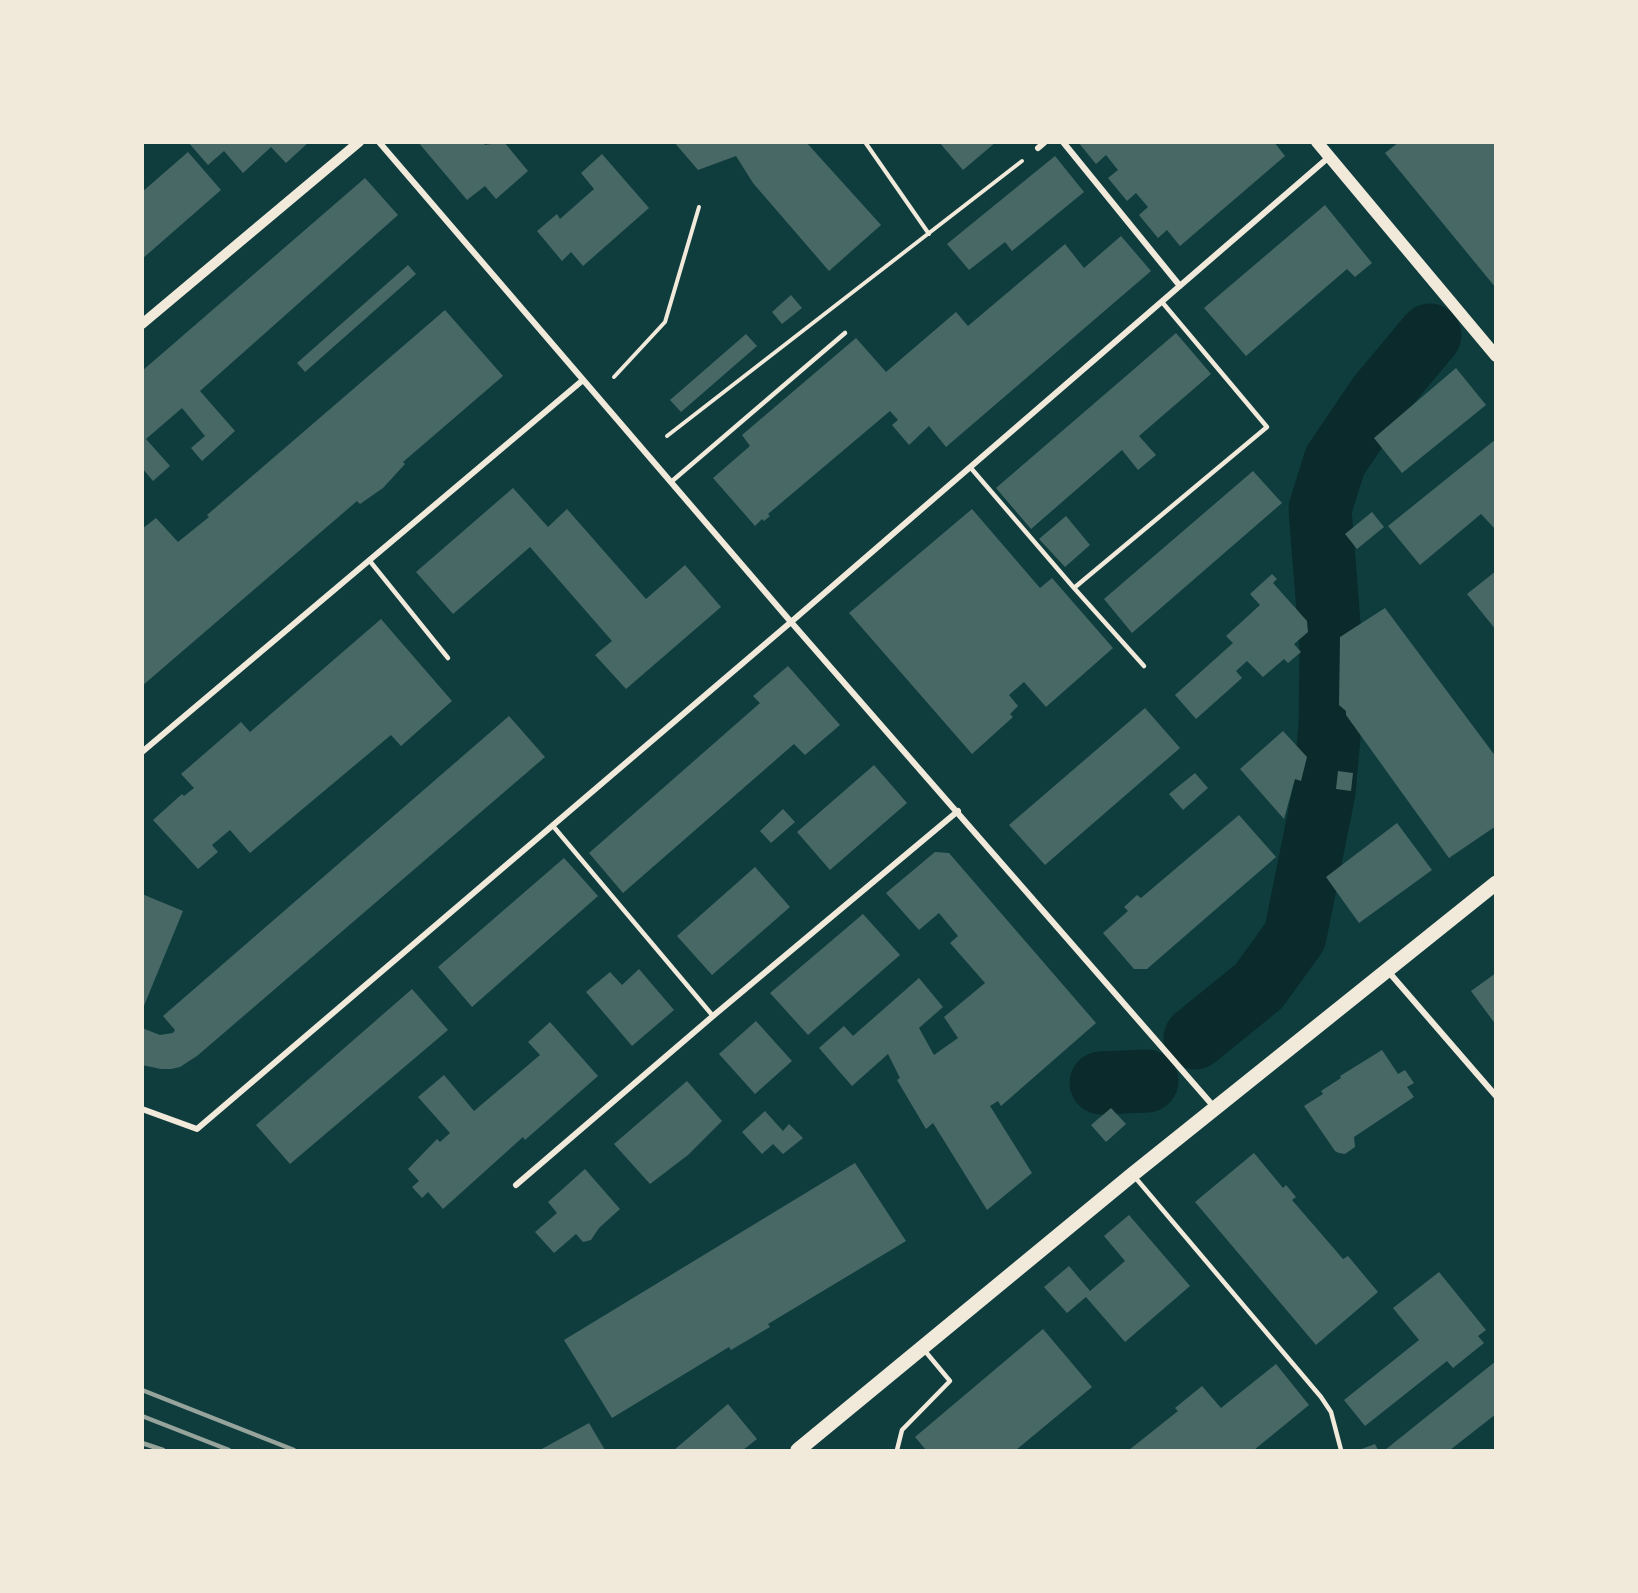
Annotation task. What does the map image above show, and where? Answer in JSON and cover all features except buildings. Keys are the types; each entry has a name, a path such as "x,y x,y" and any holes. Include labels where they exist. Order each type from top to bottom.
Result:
{"main road":[{"path":"1317,142 1496,356"},
{"path":"798,1450 1133,1174 1496,883"}],"street":[{"path":"142,324 358,142"},
{"path":"379,142 791,622 1216,1109"},
{"path":"1038,148 1045,142"},
{"path":"1063,142 1180,286"},
{"path":"142,1110 197,1129 791,622 1329,157"},
{"path":"142,752 583,380"},
{"path":"516,1185 958,811"},
{"path":"1387,969 1496,1096"}],"lane":[{"path":"1074,588 1267,426 1162,302"},
{"path":"671,482 845,333"},
{"path":"970,467 1144,666"},
{"path":"369,560 448,658"},
{"path":"553,826 713,1016"},
{"path":"1133,1174 1321,1397 1331,1412 1341,1450"},
{"path":"897,1450 902,1430 950,1381 923,1349"}],"path":[{"path":"865,142 928,234"},
{"path":"667,436 1038,148"},
{"path":"614,377 665,322 699,207"}],"waterway":[{"path":"1195,1038 1259,986 1295,936 1324,792 1330,726 1331,649 1320,509 1335,461 1379,396 1430,335"},
{"path":"1101,1083 1147,1081"}],"railway":[{"path":"142,1390 294,1450"},
{"path":"142,1416 229,1450"},
{"path":"142,1443 163,1450"}]}
